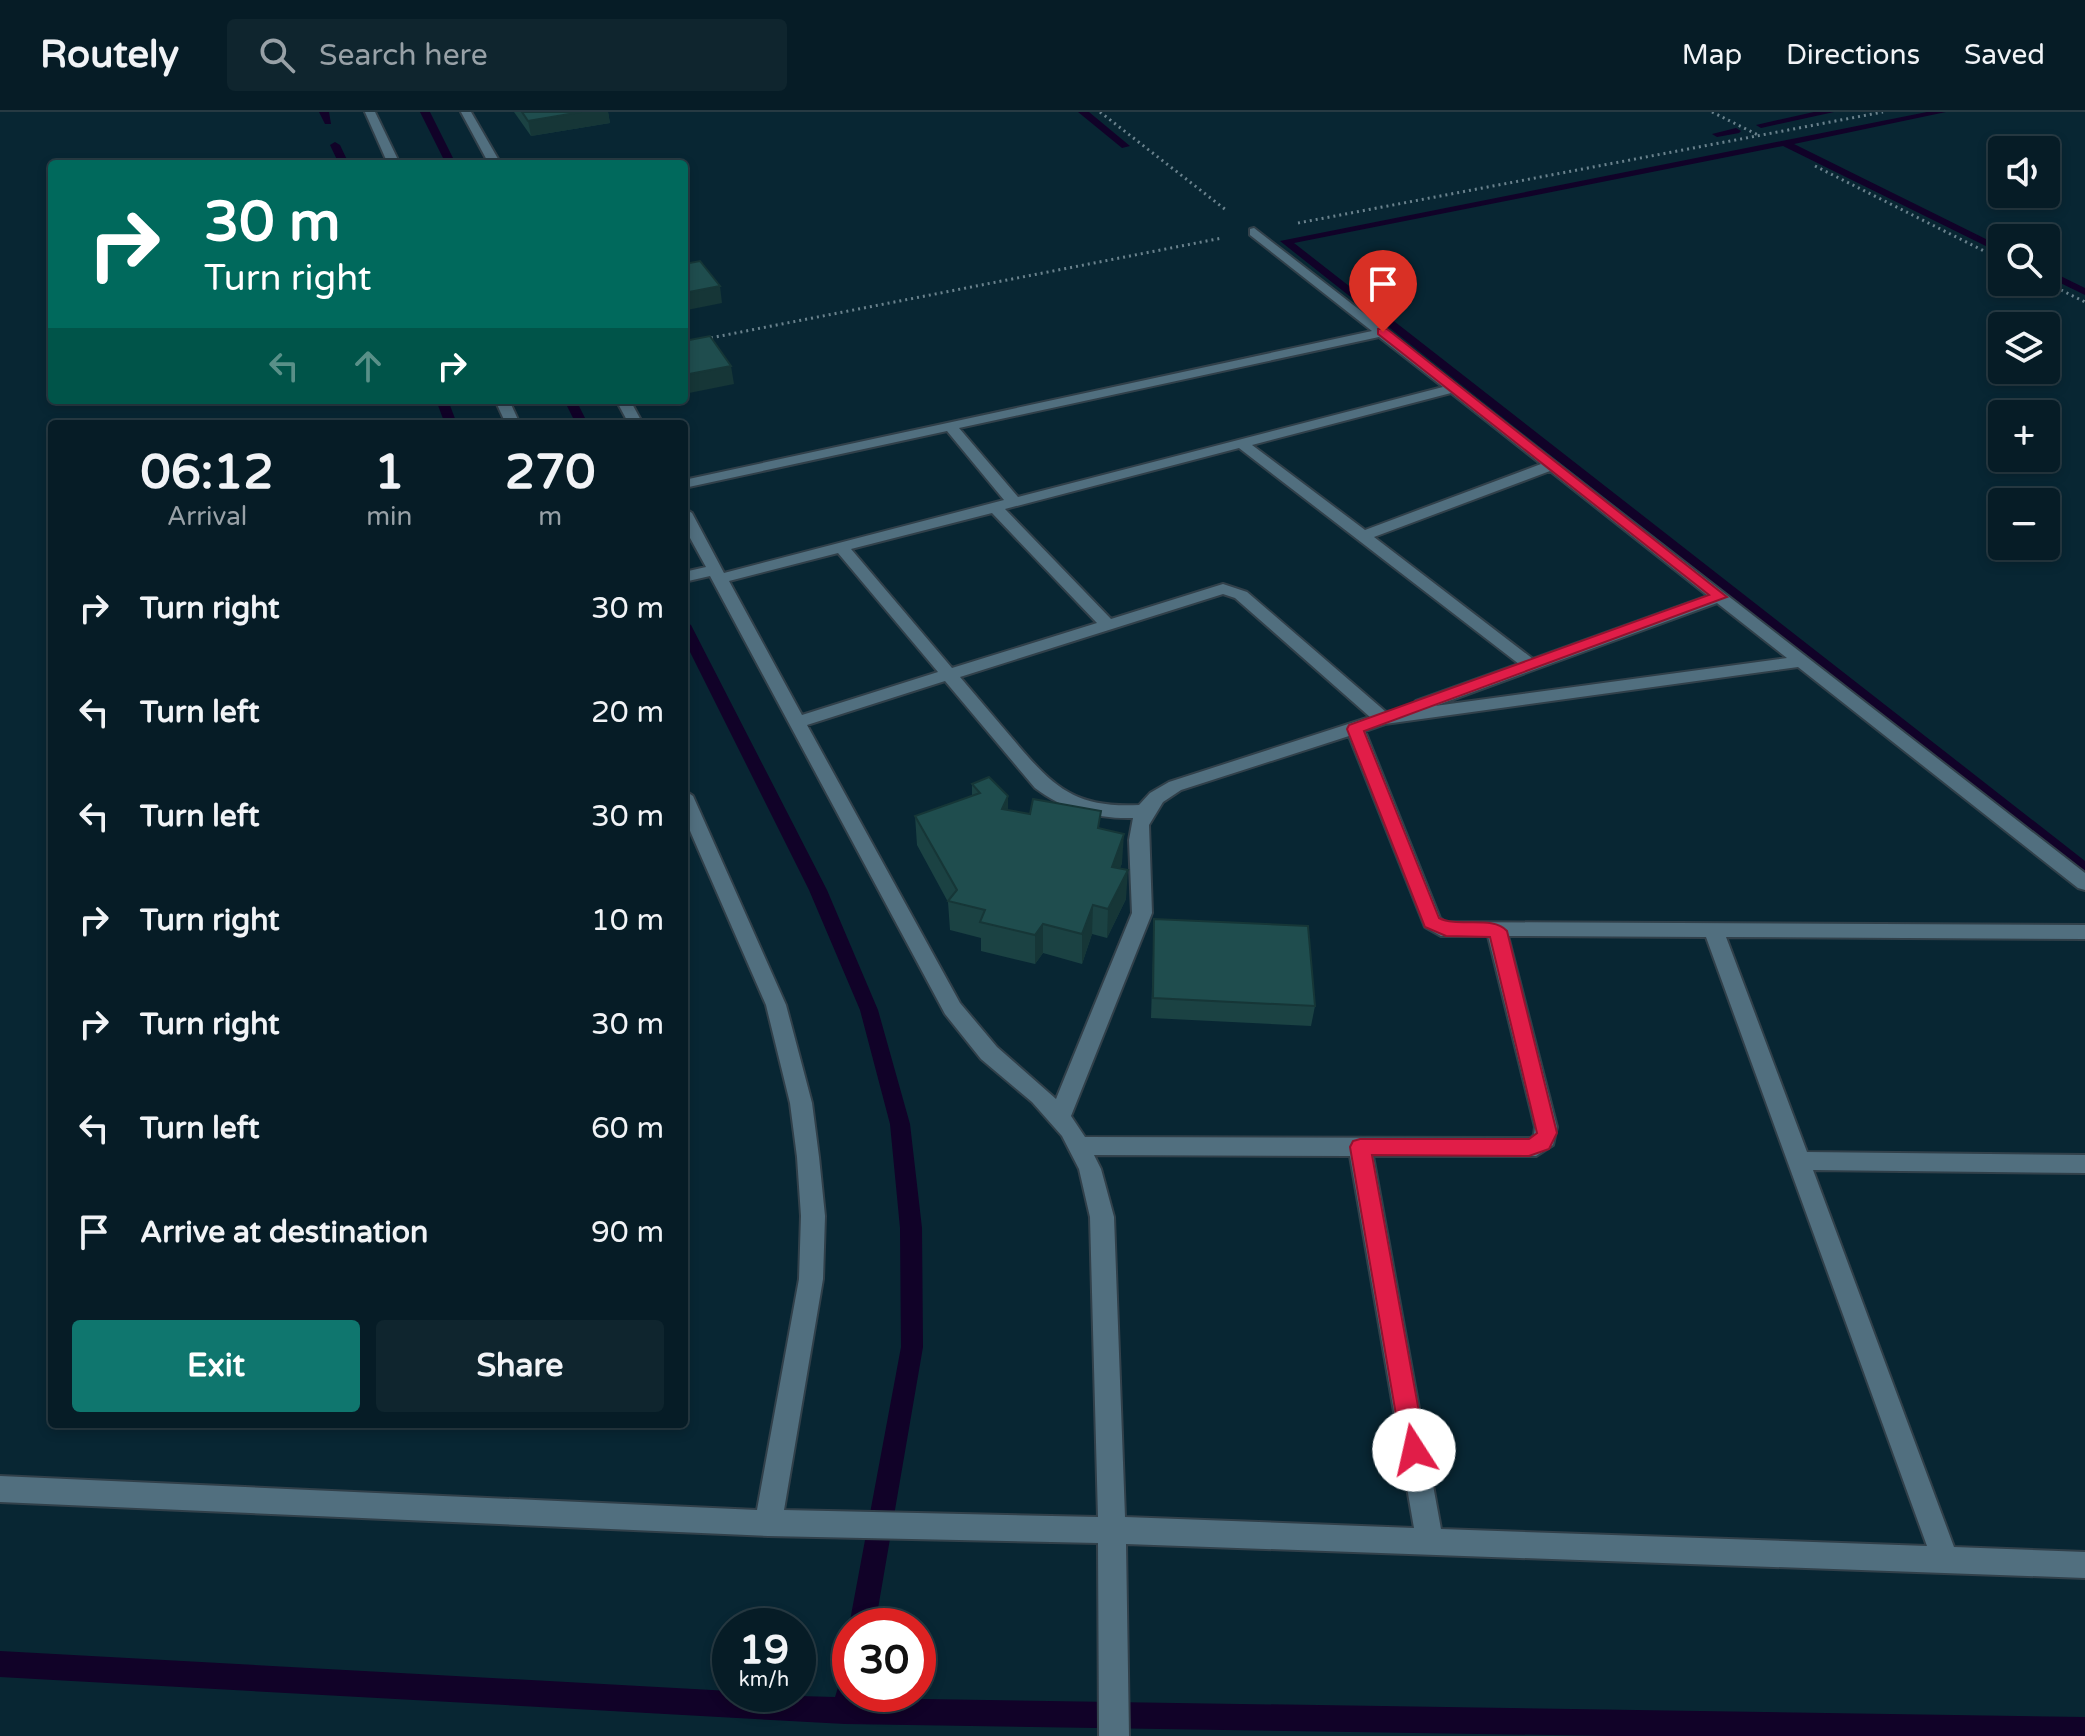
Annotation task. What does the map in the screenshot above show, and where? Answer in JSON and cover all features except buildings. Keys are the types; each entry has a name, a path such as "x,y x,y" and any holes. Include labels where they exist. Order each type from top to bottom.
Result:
{"street":[{"path":"370,112 392,160"},
{"path":"466,112 493,160"},
{"path":"1254,232 2085,883"},
{"path":"688,483 1383,332"},
{"path":"688,577 717,575 841,547 1453,388"},
{"path":"950,426 1014,502"},
{"path":"1241,443 1531,665"},
{"path":"1363,536 1552,465"},
{"path":"995,507 1108,625"},
{"path":"688,521 952,1008 989,1053 1060,1116 1080,1146 1090,1169 1102,1217 1112,1530 1114,1736"},
{"path":"841,547 1052,794 1084,808 1143,811"},
{"path":"797,722 950,676 1213,590 1233,591 1383,719 1801,661"},
{"path":"1060,1116 1142,913 1145,880 1138,834 1143,811 1161,792 1355,729 1719,597"},
{"path":"1355,729 1432,922 1446,930 2085,932"},
{"path":"688,805 776,1005 801,1103 808,1157 813,1216 811,1279 768,1523"},
{"path":"1080,1146 1536,1147 1545,1139 1546,1127 1497,931"},
{"path":"1714,931 1945,1559"},
{"path":"1360,1147 1430,1541"},
{"path":"1799,1161 2085,1164"},
{"path":"0,1489 768,1523 1112,1530 2085,1565"}],"path":[{"path":"1100,112 1254,232"},
{"path":"1712,112 1760,136"},
{"path":"1815,166 1988,253"},
{"path":"2060,290 2085,302"}],"waterway":[{"path":"324,112 328,122"},
{"path":"425,112 449,160"},
{"path":"1083,112 1125,146"},
{"path":"1761,125 1829,112"},
{"path":"1941,112 1285,241 2085,870"},
{"path":"1717,134 1736,131"},
{"path":"1785,143 1988,244"},
{"path":"335,145 342,160"},
{"path":"2060,279 2085,292"},
{"path":"444,404 450,420"},
{"path":"572,404 580,420"},
{"path":"688,633 818,890 869,1010 900,1124 911,1228 912,1347 865,1608"},
{"path":"0,1664 832,1710"},
{"path":"910,1712 2085,1730"}],"route":[{"path":"1383,332 1719,597 1355,729 1432,922 1446,930 1497,931 1547,1133 1536,1147 1360,1147 1414,1450"}]}
